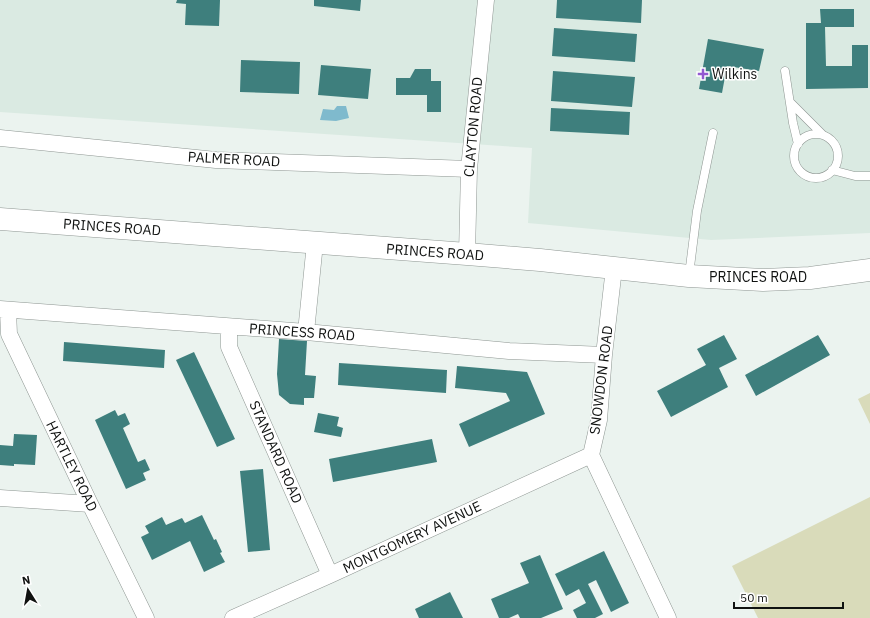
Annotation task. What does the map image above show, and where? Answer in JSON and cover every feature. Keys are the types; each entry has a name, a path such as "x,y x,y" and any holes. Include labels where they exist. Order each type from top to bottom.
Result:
{"main road":[{"name":"PRINCES ROAD","path":"0,219 467,254 689,276 763,280 810,278 870,270"}],"street":[{"name":"CLAYTON ROAD","path":"467,254 469,169 486,0"},
{"name":"PALMER ROAD","path":"0,138 216,160 469,169"},
{"path":"306,332 315,243"},
{"name":"SNOWDON ROAD","path":"614,268 604,355 599,420 591,455 668,618"},
{"name":"PRINCESS ROAD","path":"4,310 306,332 509,351 604,355"},
{"name":"HARTLEY ROAD","path":"4,310 9,334 146,618"},
{"name":"STANDARD ROAD","path":"229,327 229,347 330,575"},
{"name":"MONTGOMERY AVENUE","path":"232,618 330,575 591,455"},
{"path":"0,498 90,504"}],"lane":[{"path":"785,70 798,144"},
{"path":"790,102 834,144 837,150 838,158 836,165 826,175 820,177 806,175 800,171 794,158 795,151 802,139 808,135 823,135"},
{"path":"689,276 697,211 712,133"},
{"path":"832,170 855,176 870,176"}],"shaded area":[{"path":"0,0 870,0 870,233 711,240 528,223 532,148 0,112"}],"green space":[{"path":"870,393 870,424 858,399"},
{"path":"870,497 870,618 758,618 732,566"}],"water":[{"path":"337,106 346,106 349,118 336,121 320,120 323,109 334,110"}],"building":[{"path":"177,0 220,0 219,26 185,25 186,4 176,3"},
{"path":"314,0 361,0 360,11 314,6"},
{"path":"557,0 642,0 641,23 556,18"},
{"path":"820,9 854,9 854,27 825,27 826,66 852,66 852,45 868,45 868,88 806,89 806,23 821,23"},
{"path":"554,28 637,34 635,62 552,56"},
{"path":"708,39 764,49 759,71 727,66 722,93 699,89"},
{"path":"241,60 300,62 299,94 240,92"},
{"path":"321,65 371,69 368,99 318,95"},
{"path":"415,69 431,69 431,81 441,81 441,112 427,112 427,95 396,95 396,78 410,78"},
{"path":"553,71 635,77 632,107 551,101"},
{"path":"551,108 630,112 629,135 550,131"},
{"path":"724,335 737,359 719,368 728,387 671,417 657,391 706,365 697,349"},
{"path":"818,335 830,355 756,396 745,375"},
{"path":"279,339 307,341 305,375 316,376 314,398 304,398 304,405 290,404 279,395 277,374"},
{"path":"64,342 165,350 164,368 63,361"},
{"path":"194,352 235,439 217,447 176,360"},
{"path":"339,363 447,370 446,393 338,385"},
{"path":"457,366 527,372 545,414 469,447 459,424 510,401 506,393 455,388"},
{"path":"115,410 118,416 125,413 130,424 123,428 138,462 145,459 150,470 143,473 146,480 126,489 95,420"},
{"path":"318,413 339,417 337,426 343,428 341,437 314,432"},
{"path":"14,434 37,435 35,465 0,465 0,445 13,446"},
{"path":"432,439 437,462 333,482 329,459"},
{"path":"263,469 270,550 248,552 240,471"},
{"path":"202,515 214,540 216,539 222,552 220,553 225,562 204,572 190,541 152,560 141,537 149,533 145,526 162,517 166,525 182,518 185,523"},
{"path":"604,551 629,603 611,612 596,580 588,584 603,614 595,618 577,618 573,610 586,603 579,589 566,596 555,574"},
{"path":"540,555 563,609 541,618 520,618 518,614 509,618 499,618 491,599 529,583 520,563"},
{"path":"450,592 463,618 419,618 415,609"}],"place":[{"name":"Wilkins","path":"703,74"}]}
